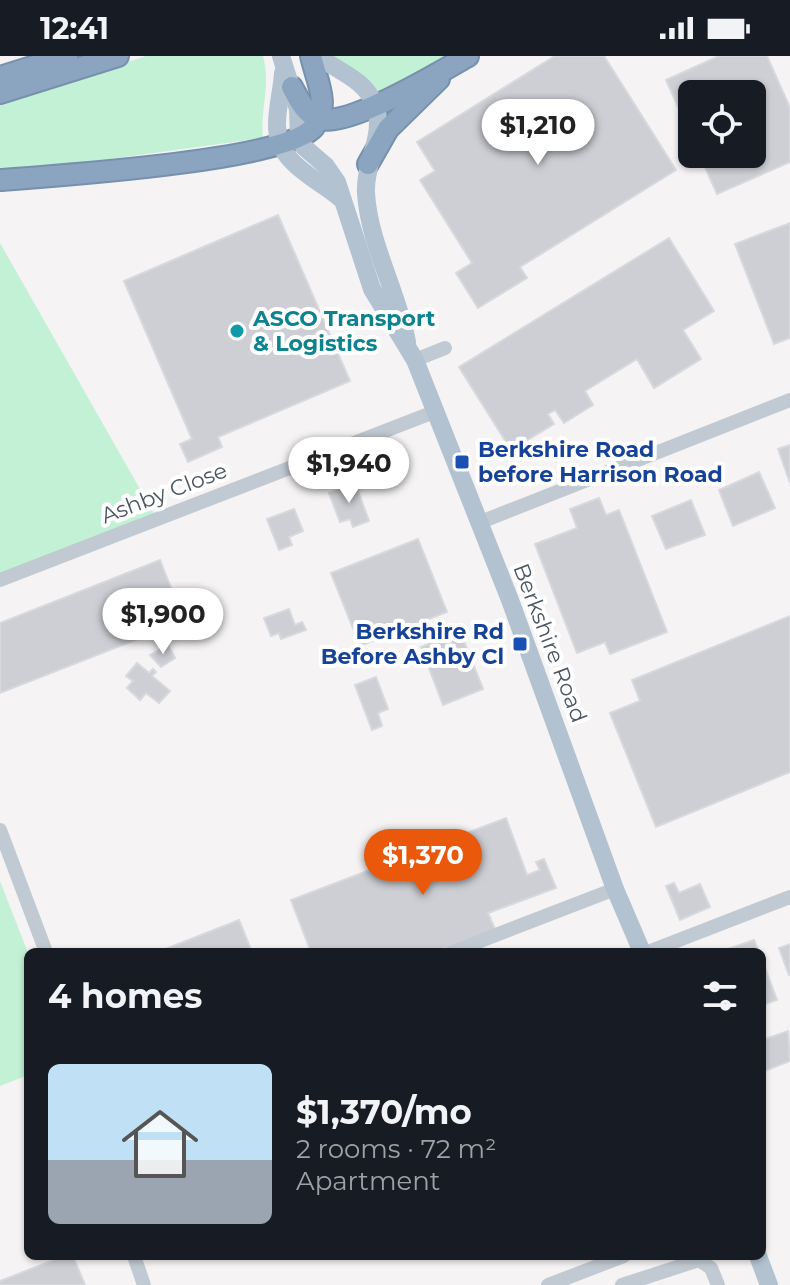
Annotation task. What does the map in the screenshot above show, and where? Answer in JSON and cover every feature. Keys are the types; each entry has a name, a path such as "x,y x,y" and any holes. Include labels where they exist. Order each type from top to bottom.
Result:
{"highway":[{"path":"0,77 67,56"},
{"path":"0,93 118,56"},
{"path":"0,180 156,166 289,147 313,128 319,118 322,95 311,56"},
{"path":"292,87 305,109 319,118 338,120 375,105 462,59"},
{"path":"368,164 388,129 462,59"}],"main road":[{"path":"318,56 358,81 375,105"},
{"path":"281,57 298,109 289,147"},
{"path":"281,57 282,85 277,124 289,147"},
{"name":"Berkshire Road","path":"375,105 377,133 368,164 366,186 370,221 401,310 412,356 510,600 615,889 643,948"},
{"name":"Berkshire Road","path":"289,147 304,147 331,172 372,289 412,356"},
{"path":"760,1260 769,1285"}],"street":[{"path":"412,356 445,348"},
{"path":"478,523 790,400"},
{"name":"Ashby Close","path":"0,580 434,412"},
{"path":"0,830 44,948"},
{"path":"462,948 615,889"},
{"path":"656,948 790,897"},
{"path":"135,1260 144,1285"},
{"path":"548,1285 614,1260"},
{"path":"622,1285 699,1260 711,1268 718,1285"},
{"path":"606,1263 614,1285"}],"green space":[{"path":"146,56 263,56 266,77 263,138 0,174 0,104"},
{"path":"332,56 451,56 381,93"},
{"path":"0,243 157,519 0,580"},
{"path":"0,881 26,948 24,1077 0,1086"}],"building":[{"path":"555,56 604,56 676,170 520,267 527,278 478,308 456,273 472,263 420,180 435,171 417,142"},
{"path":"719,56 767,56 790,108 790,162 717,194 705,168 766,168 766,80 678,80 678,107 666,80"},
{"name":"ASCO Transport & Logistics","path":"278,215 350,381 218,437 222,447 188,462 180,444 192,439 124,281"},
{"path":"790,223 790,338 774,344 735,244"},
{"path":"669,238 714,311 683,330 701,359 654,388 637,359 585,391 593,405 564,423 555,410 548,414 554,424 511,450 459,367"},
{"path":"790,445 790,483 778,449"},
{"path":"759,472 775,508 733,526 719,490"},
{"path":"355,483 369,521 353,527 350,519 340,522 329,493"},
{"path":"599,498 606,515 619,510 667,632 610,654 605,642 577,653 535,544 577,528 570,509"},
{"path":"691,500 705,535 666,549 652,516"},
{"path":"294,509 303,531 289,537 292,545 279,550 267,519"},
{"path":"418,539 447,612 360,646 331,573"},
{"path":"160,560 184,621 0,693 0,623"},
{"path":"289,609 295,625 302,622 306,630 281,639 279,633 271,636 264,618"},
{"path":"790,616 790,772 656,827 610,713 640,701 632,680"},
{"path":"460,631 483,689 443,705 421,647"},
{"path":"168,645 175,658 161,667 150,655"},
{"path":"137,663 149,673 153,669 156,672 152,676 170,691 159,703 146,693 140,700 127,688 133,681 126,676"},
{"path":"376,677 388,709 378,713 382,726 372,730 355,685"},
{"path":"506,818 527,875 540,870 536,862 544,859 556,888 488,913 495,929 445,948 309,948 291,900"},
{"path":"674,883 679,893 700,884 710,907 680,920 666,886"},
{"path":"239,920 250,948 168,948"},
{"path":"754,940 757,948 731,948"},
{"path":"790,944 790,975 789,975 779,948"},
{"path":"766,971 777,1000 766,1004"},
{"path":"788,1031 790,1061 766,1070 766,1039"},
{"path":"54,1260 75,1260 85,1285 0,1285 0,1281"}],"place":[{"name":"ASCO Transport & Logistics","path":"237,331"},
{"name":"Berkshire Road before Harrison Road","path":"462,462"},
{"name":"Berkshire Rd Before Ashby Cl","path":"520,644"}]}
